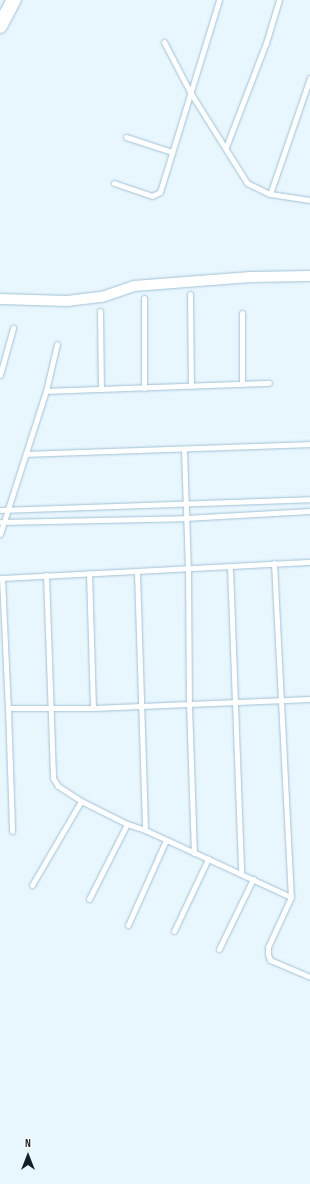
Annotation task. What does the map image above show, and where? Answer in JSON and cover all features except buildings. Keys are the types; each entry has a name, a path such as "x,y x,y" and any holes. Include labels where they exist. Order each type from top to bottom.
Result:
{"street":[{"path":"0,26 14,0"},
{"path":"0,299 66,301 102,297 134,286 251,277 310,276"}],"lane":[{"path":"114,183 152,196 160,192 219,0"},
{"path":"226,147 266,44 279,0"},
{"path":"164,42 190,92 226,147 247,183 270,194 310,200"},
{"path":"270,194 310,78"},
{"path":"126,137 172,152"},
{"path":"190,294 191,386"},
{"path":"144,298 144,388"},
{"path":"100,311 101,389"},
{"path":"242,313 242,384"},
{"path":"0,375 13,328"},
{"path":"0,534 2,522 46,391 57,344"},
{"path":"46,391 269,383"},
{"path":"26,454 184,450 310,444"},
{"path":"184,450 184,504 188,568 189,704 194,853"},
{"path":"0,510 310,499"},
{"path":"2,522 185,518 310,511"},
{"path":"12,830 8,708 1,578 310,562"},
{"path":"274,564 291,897 268,947 268,954 270,960 310,977"},
{"path":"230,567 241,873"},
{"path":"137,572 145,830"},
{"path":"89,573 93,708"},
{"path":"46,575 53,778 58,786 81,801 127,824 145,830 291,897"},
{"path":"8,708 50,709 189,704 236,704 310,699"},
{"path":"32,885 81,801"},
{"path":"89,899 127,824"},
{"path":"128,925 166,840"},
{"path":"174,931 208,859"},
{"path":"219,949 253,879"}]}
